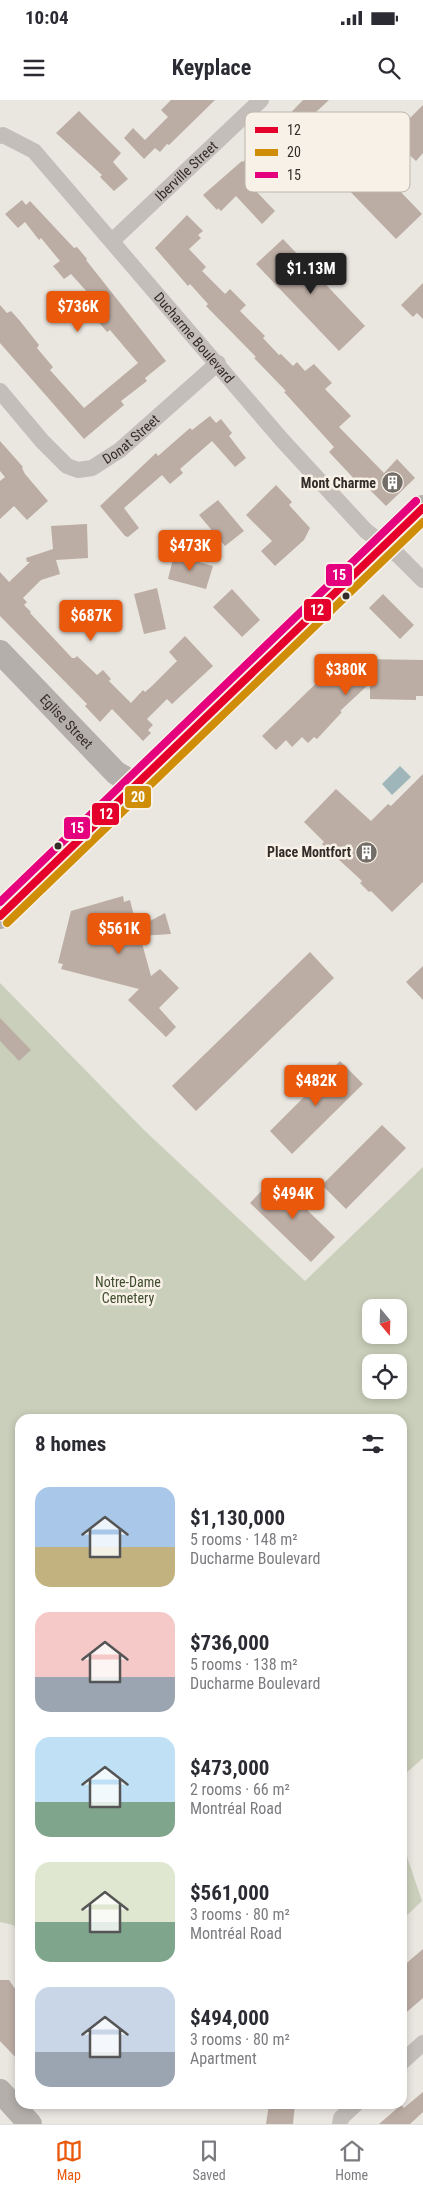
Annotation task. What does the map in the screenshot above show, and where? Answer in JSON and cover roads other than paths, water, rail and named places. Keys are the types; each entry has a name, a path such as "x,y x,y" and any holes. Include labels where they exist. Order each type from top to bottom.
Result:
{"main road":[{"path":"0,916 386,546 423,508"}],"street":[{"name":"Iberville Street","path":"248,112 261,100"},
{"name":"Iberville Street","path":"112,241 245,115"},
{"name":"Ducharme Boulevard","path":"0,136 3,135 34,151 218,363 282,440 366,531 404,560 423,580"},
{"name":"Donat Street","path":"0,392 42,441 67,466 78,470 92,468 120,450 218,363"},
{"name":"Eglise Street","path":"0,652 116,773 137,785"},
{"path":"407,2057 423,2043"},
{"path":"0,2091 15,2108"},
{"path":"16,2109 30,2124"},
{"path":"340,2124 341,2118 351,2109"}],"water":[{"path":"400,766 411,777 392,795 382,784"}],"place":[{"name":"Mont Charme","path":"392,483"},
{"name":"Place Montfort","path":"367,852"}],"park label":[{"name":"Notre-Dame Cemetery","path":"128,1290"}]}
